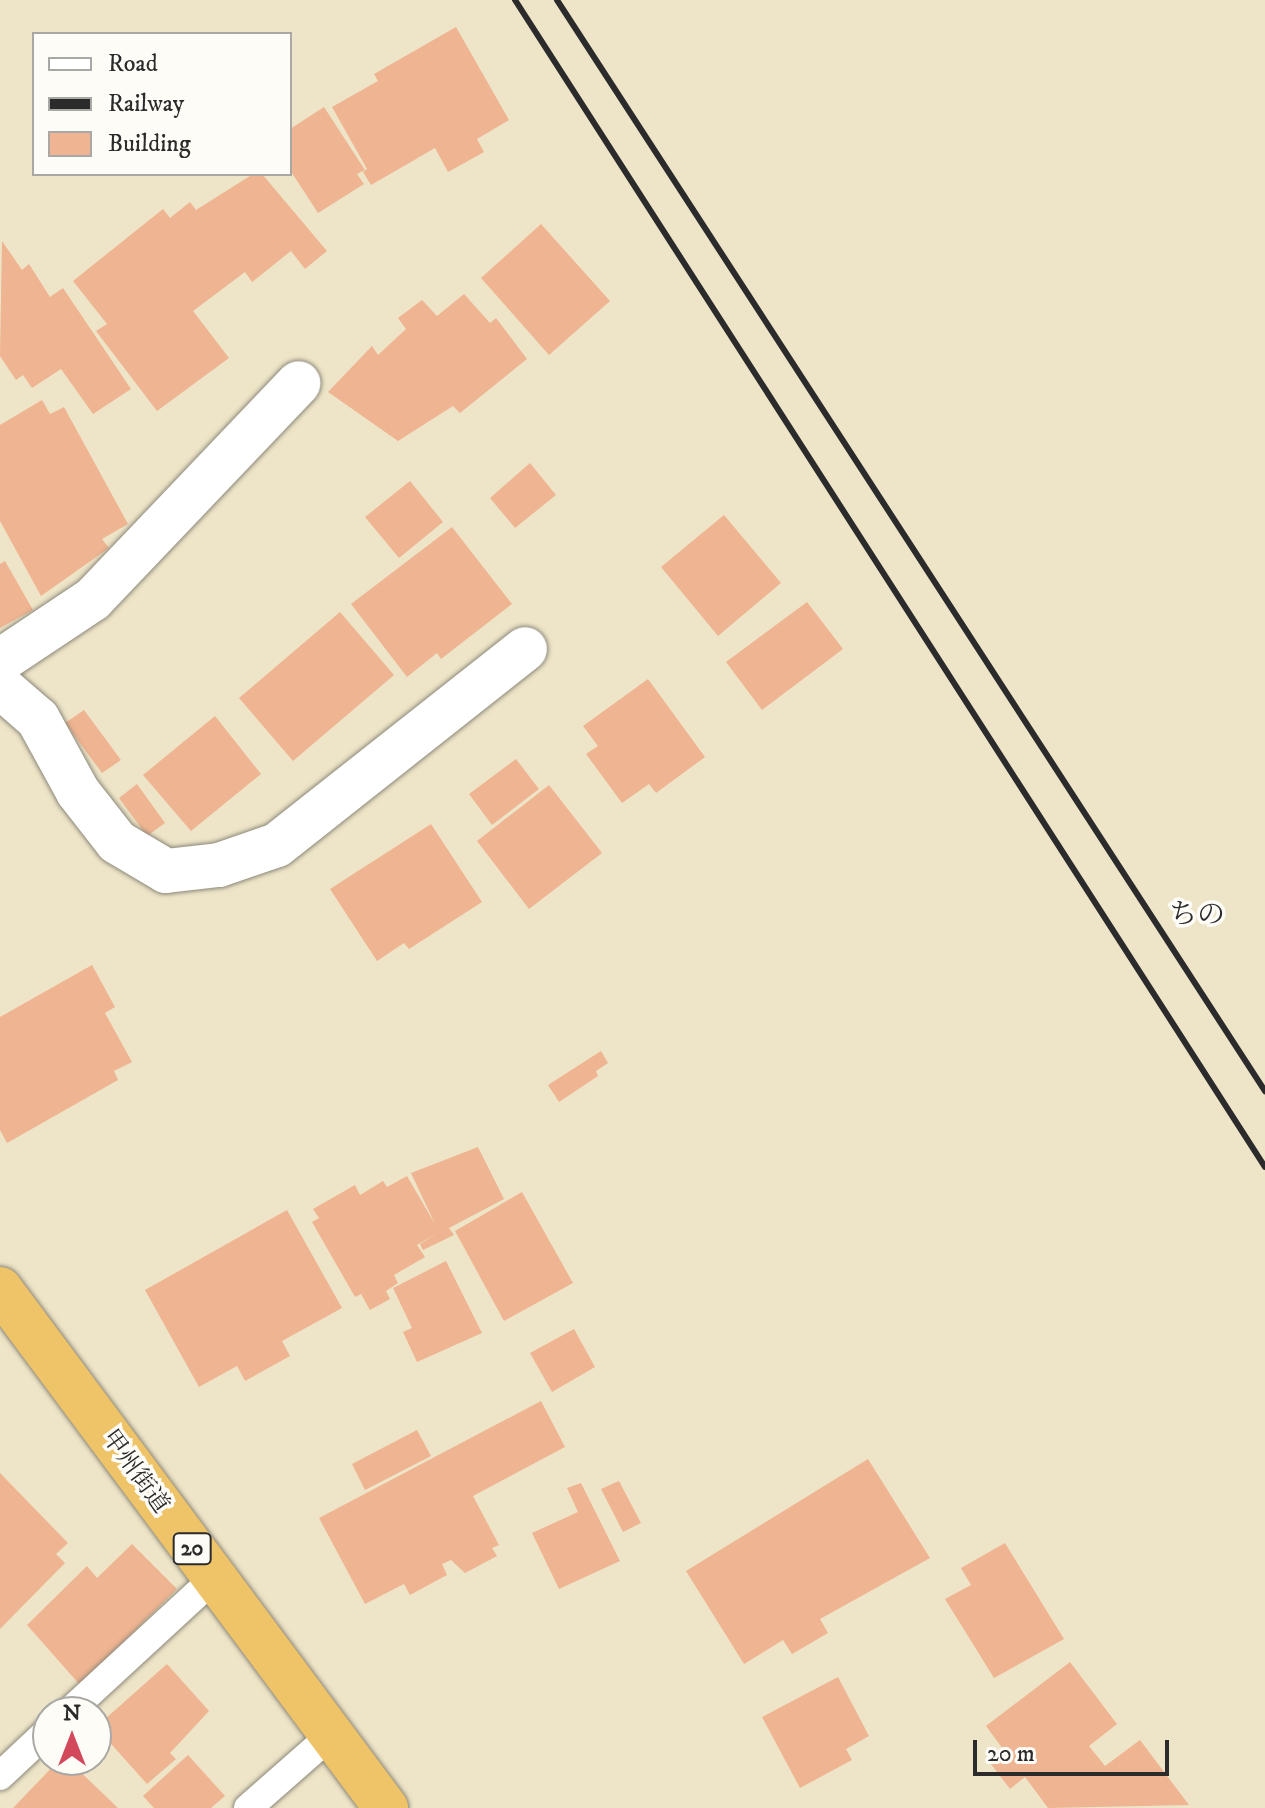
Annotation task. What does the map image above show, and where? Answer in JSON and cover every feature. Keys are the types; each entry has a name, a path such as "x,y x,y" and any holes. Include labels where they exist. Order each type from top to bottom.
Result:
{"highway":[{"name":"甲州街道","path":"0,1289 386,1808"}],"street":[{"path":"0,661 93,599 299,383"},
{"path":"0,686 38,719 78,792 117,842 166,871 219,865 277,845 525,649"}],"lane":[{"path":"86,1696 214,1578"},
{"path":"248,1808 330,1736"},
{"path":"0,1776 32,1746"}],"building":[{"path":"456,27 509,120 477,139 484,152 448,172 435,148 371,185 363,172 367,169 332,107 378,81 374,74"},
{"path":"324,107 365,170 357,174 364,184 318,213 292,173 292,128"},
{"path":"250,176 264,176 327,251 305,269 291,251 252,282 245,272 193,311 229,358 157,411 96,331 107,324 73,281 163,209 170,218 190,202 196,210"},
{"path":"541,224 610,301 549,355 481,278"},
{"path":"2,241 22,270 29,264 50,297 63,288 131,389 93,414 61,369 32,388 23,375 16,380 0,356"},
{"path":"464,294 490,323 496,318 527,359 460,413 453,406 398,441 328,392 372,346 378,355 406,329 398,318 422,300 437,316"},
{"path":"42,400 50,414 64,407 128,524 102,539 109,548 41,596 0,521 0,425"},
{"path":"530,463 556,495 515,528 490,498"},
{"path":"410,481 443,522 399,558 365,517"},
{"path":"724,515 781,583 718,636 661,567"},
{"path":"452,527 512,604 441,659 437,653 407,677 351,604"},
{"path":"5,561 33,610 0,628 0,564"},
{"path":"807,602 843,649 762,710 726,662"},
{"path":"340,612 394,675 293,761 239,698"},
{"path":"648,679 705,757 656,793 649,784 622,803 586,754 598,746 583,726"},
{"path":"84,710 121,760 102,773 65,723"},
{"path":"215,716 261,774 191,831 143,775"},
{"path":"516,759 539,789 492,825 469,794"},
{"path":"137,784 165,823 147,836 119,798"},
{"path":"549,785 602,853 529,909 477,841"},
{"path":"431,824 482,902 409,949 404,943 377,961 330,889"},
{"path":"92,965 115,1007 105,1013 132,1062 114,1071 118,1080 7,1143 0,1130 0,1017"},
{"path":"601,1051 608,1063 596,1071 598,1076 559,1102 548,1085"},
{"path":"478,1147 504,1199 449,1228 454,1235 423,1250 420,1244 439,1232 417,1245 425,1257 394,1275 398,1283 386,1291 390,1299 370,1310 361,1294 355,1297 312,1222 319,1218 313,1209 355,1185 360,1195 383,1181 387,1187 407,1176 435,1224 411,1173"},
{"path":"522,1192 573,1283 504,1321 455,1231"},
{"path":"287,1210 342,1308 282,1341 290,1356 245,1381 237,1366 199,1387 145,1290"},
{"path":"446,1261 482,1333 417,1362 403,1332 412,1328 393,1288"},
{"path":"574,1329 595,1367 552,1392 530,1353"},
{"path":"541,1401 565,1447 473,1496 499,1545 492,1548 497,1556 465,1573 451,1560 442,1564 447,1575 410,1595 404,1584 365,1604 319,1518"},
{"path":"417,1430 431,1456 365,1490 352,1464"},
{"path":"868,1459 930,1558 820,1619 828,1633 792,1654 783,1640 744,1664 686,1571"},
{"path":"0,1473 68,1543 56,1554 65,1563 0,1629"},
{"path":"619,1481 641,1523 623,1532 601,1489"},
{"path":"581,1483 620,1561 559,1589 532,1533 578,1512 567,1488"},
{"path":"1005,1543 1064,1639 994,1678 945,1599 971,1585 961,1568"},
{"path":"132,1544 177,1589 80,1685 27,1625 87,1566 97,1578"},
{"path":"1070,1662 1117,1724 1089,1746 1105,1766 1140,1740 1189,1805 1048,1808 1025,1777 1010,1789 988,1760 1003,1749 986,1726"},
{"path":"167,1664 209,1711 170,1753 176,1759 147,1784 112,1745 112,1713"},
{"path":"838,1677 869,1736 846,1749 852,1760 800,1788 762,1717"},
{"path":"188,1755 225,1796 211,1808 154,1808 143,1796"},
{"path":"44,1776 85,1776 118,1808 13,1808"}],"railway":[{"path":"515,0 1265,1167"},
{"path":"557,0 1265,1091"}],"district":[{"name":"ちの","path":"1197,915"}]}
